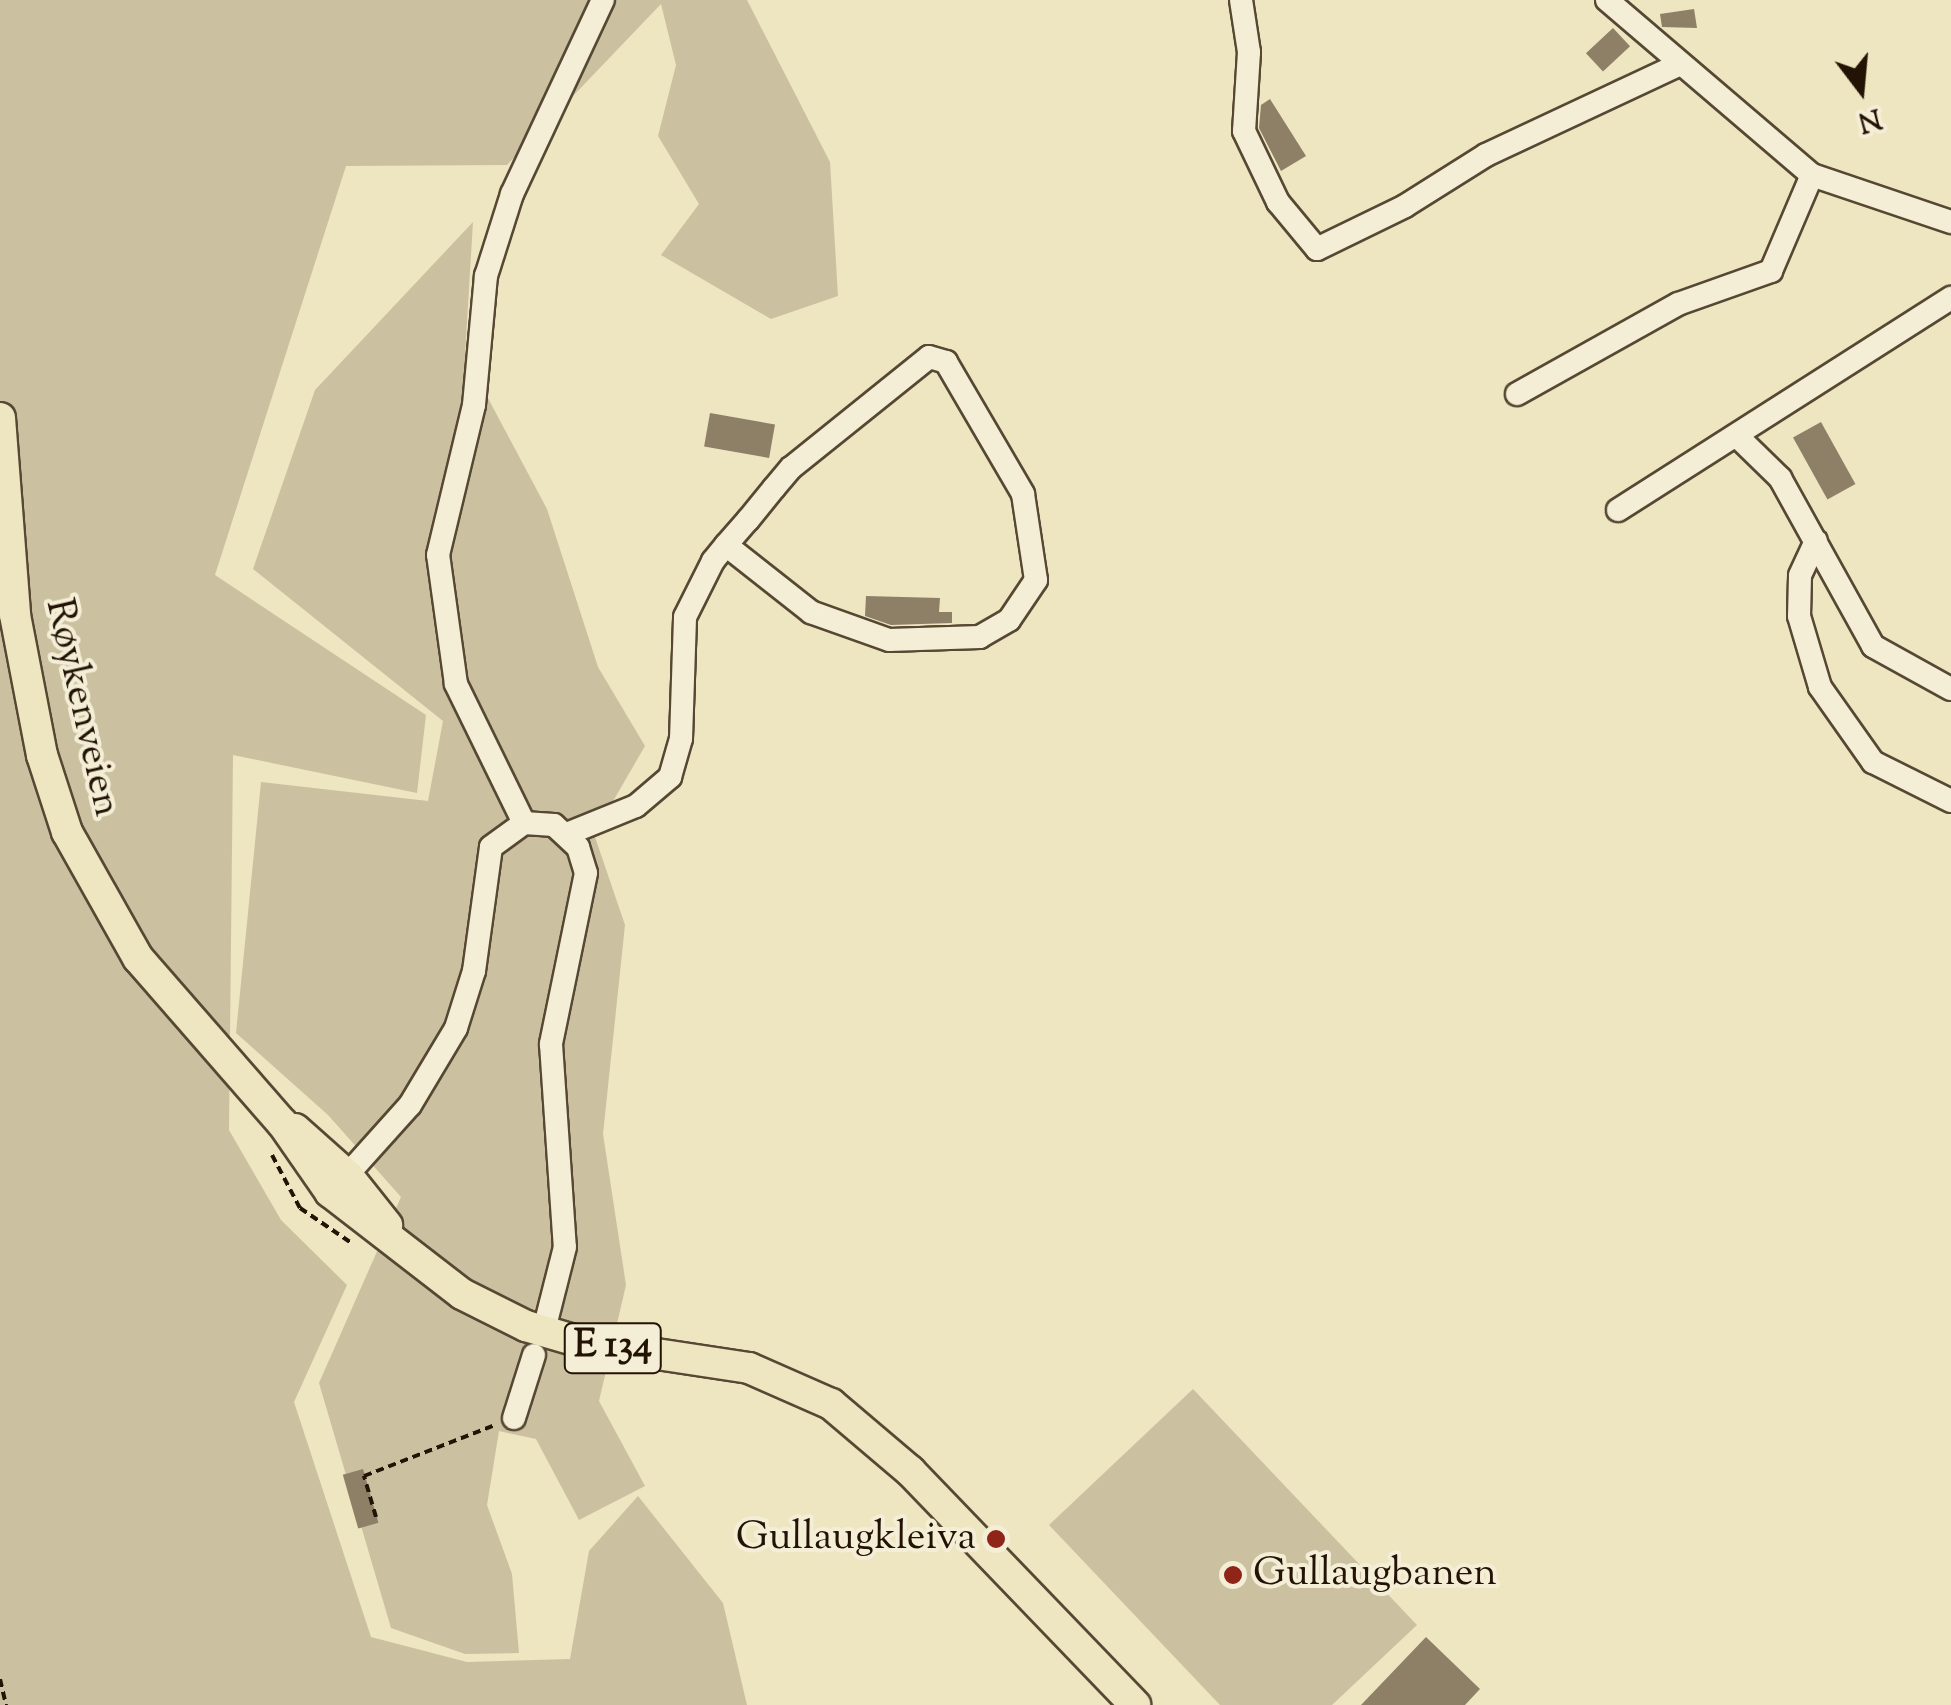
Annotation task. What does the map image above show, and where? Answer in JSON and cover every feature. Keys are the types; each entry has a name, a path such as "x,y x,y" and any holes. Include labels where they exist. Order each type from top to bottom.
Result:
{"highway":[{"name":"Røykenveien","path":"0,418 15,615 42,755 67,832 138,958 275,1136 339,1184 396,1242 462,1294 526,1326 584,1343 749,1368 831,1404 910,1472 1136,1705"}],"street":[{"path":"524,823 468,716 449,657 438,554 474,405 480,302 512,194 603,0"},
{"path":"1240,0 1249,52 1244,131 1278,202 1317,249 1405,206 1486,156 1680,64"},
{"path":"1607,0 1812,175 1951,222"},
{"path":"1517,394 1678,304 1763,276 1781,260 1812,175"},
{"path":"1618,510 1738,437 1826,372 1951,298"},
{"path":"567,834 636,806 670,777 681,739 684,617 726,545 802,458 938,355 1023,494 1036,580 1018,611 980,636 890,640 833,624 726,545"},
{"path":"1738,437 1780,478 1874,646 1951,689"},
{"path":"1816,541 1800,576 1799,616 1820,688 1873,762 1951,801"},
{"path":"339,1184 403,1114 450,1041 474,971 488,854 524,823 554,825 567,834 582,857 585,888 551,1044 565,1247 547,1318"},
{"path":"514,1418 534,1355"}],"path":[{"path":"275,1136 300,1208 364,1249"},
{"path":"376,1517 364,1476 514,1418"},
{"path":"0,1679 6,1705"}],"shaded area":[{"path":"0,0 747,0 830,162 838,296 771,319 661,255 699,204 658,136 676,65 661,4 507,165 346,166 215,575 426,715 417,793 233,755 229,1130 281,1220 347,1285 294,1402 371,1637 467,1662 570,1659 589,1551 638,1496 723,1603 747,1705 0,1705"},
{"path":"473,222 465,355 547,509 598,667 645,746 594,834 625,925 603,1134 626,1285 599,1401 645,1486 579,1520 536,1439 499,1431 487,1505 512,1574 519,1653 465,1654 391,1628 319,1383 401,1197 328,1115 236,1033 261,782 428,801 443,721 253,569 315,390"},
{"name":"Gullaugbanen","path":"1193,1389 1417,1625 1332,1705 1220,1705 1049,1525"}],"building":[{"path":"1694,9 1697,28 1662,27 1660,14"},
{"path":"1613,28 1630,46 1603,72 1586,53"},
{"path":"1270,99 1306,156 1281,171 1259,128 1261,105"},
{"path":"710,413 775,424 769,458 704,446"},
{"path":"1821,422 1855,484 1827,500 1793,438"},
{"path":"866,596 940,598 939,612 952,612 952,623 891,625 865,616"},
{"path":"363,1469 378,1523 358,1529 343,1475"},
{"path":"1426,1637 1480,1689 1465,1705 1361,1705"}],"place":[{"name":"Gullaugkleiva","path":"996,1539"},
{"name":"Gullaugbanen","path":"1233,1575"}]}
